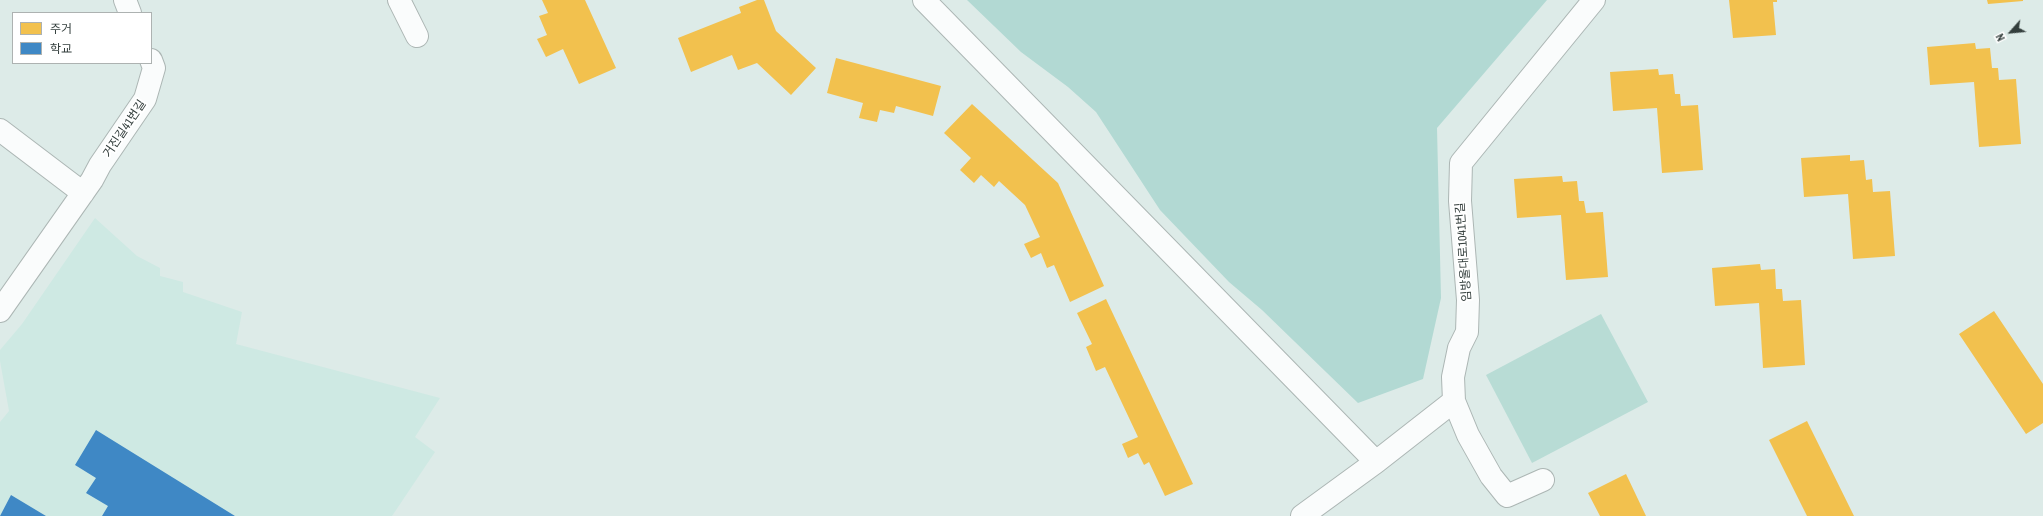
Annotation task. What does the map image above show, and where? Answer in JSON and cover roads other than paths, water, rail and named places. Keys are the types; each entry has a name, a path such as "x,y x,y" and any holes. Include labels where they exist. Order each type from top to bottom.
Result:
{"street":[{"path":"125,0 130,12"},
{"path":"399,0 417,36"},
{"path":"924,0 1376,462"},
{"name":"임방울대로1041번길","path":"1543,480 1507,496 1491,476 1468,435 1454,401 1453,377 1459,348 1467,332 1468,300 1460,201 1461,164 1594,0"},
{"name":"거진길41번길","path":"0,311 83,193 145,99 154,68 152,63"},
{"path":"0,130 83,193"},
{"path":"1302,516 1376,462 1454,401"}]}
